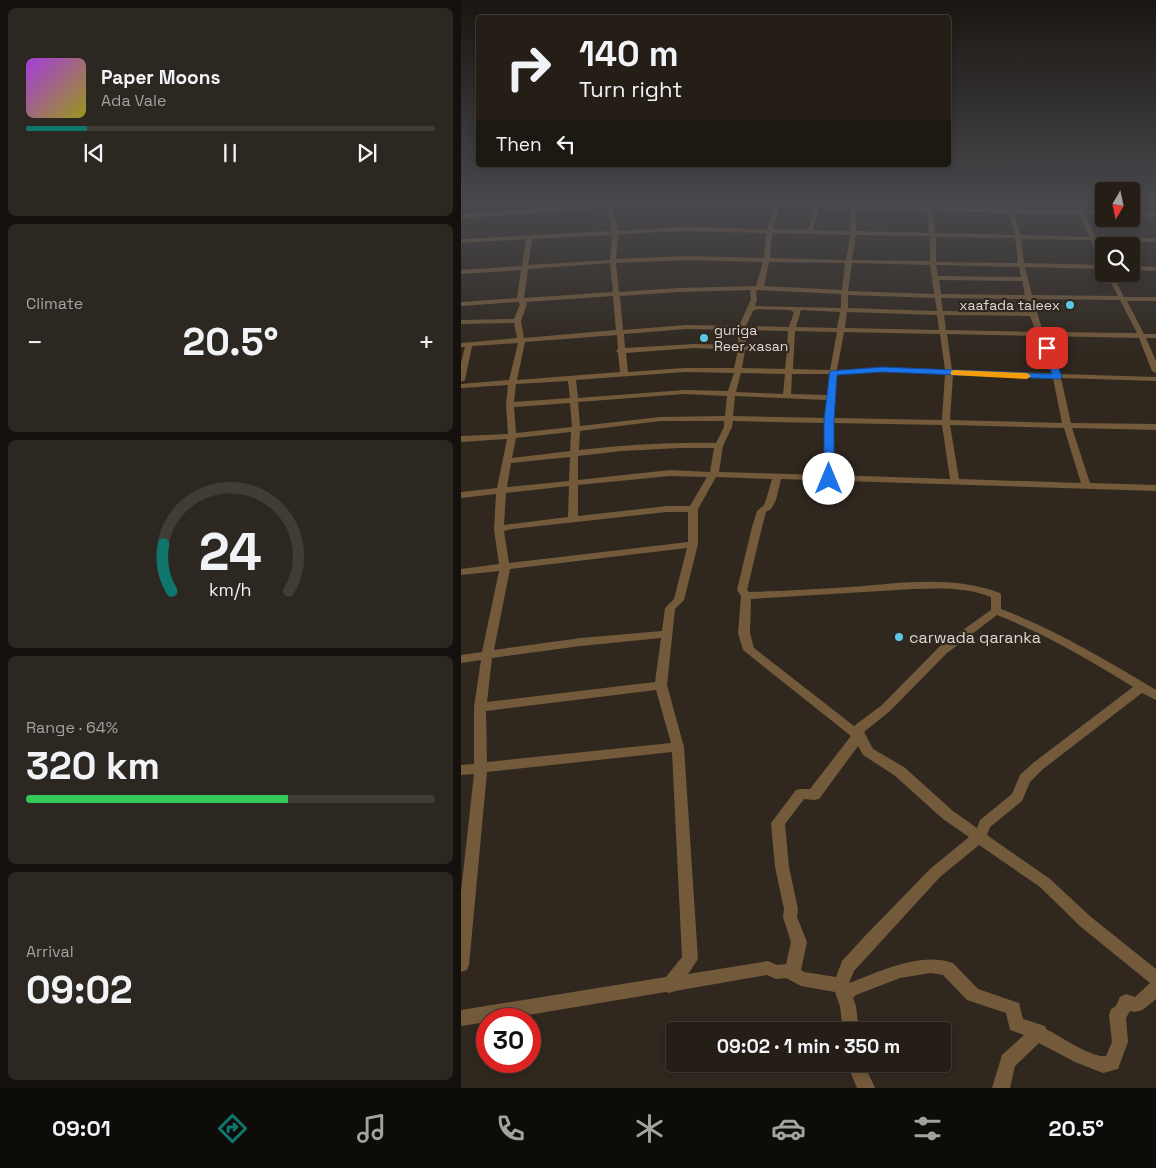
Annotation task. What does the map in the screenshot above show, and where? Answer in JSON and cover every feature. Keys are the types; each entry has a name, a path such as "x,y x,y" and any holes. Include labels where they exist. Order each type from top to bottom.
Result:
{"street":[{"path":"520,300 528,251"},
{"path":"614,251 620,351 624,374"},
{"path":"753,290 760,287 768,251"},
{"path":"829,479 829,420 833,372 844,310 845,286 851,251"},
{"path":"933,251 934,278 939,313 944,331 949,373 946,424 955,481"},
{"path":"1020,251 1033,314 1057,377 1067,425 1086,484"},
{"path":"461,272 613,261 687,258 1095,267"},
{"path":"1140,268 1156,268"},
{"path":"934,278 1025,279"},
{"path":"1113,282 1142,336 1156,371"},
{"path":"461,304 678,290 1156,299"},
{"path":"669,986 690,959 678,747 661,684 665,634 669,608 679,600 693,544 693,509 714,473 719,446 728,427 727,418 731,393 742,347 742,328 755,299 753,290"},
{"path":"461,966 481,766 480,708 487,656 505,568 499,530 501,492 512,436 510,405 512,383 521,340 517,321 524,304 520,300"},
{"path":"751,309 758,307 793,310 1033,314"},
{"path":"787,395 792,329 798,311 793,310"},
{"path":"461,322 517,321"},
{"path":"461,380 465,345 686,326 1156,336"},
{"path":"620,351 694,346 791,349"},
{"path":"461,386 624,374 738,370 833,372 882,370 1156,379"},
{"path":"572,379 577,427 574,455 573,520"},
{"path":"510,405 683,392 831,398"},
{"path":"461,439 512,436 577,427 660,419 727,418 1156,427"},
{"path":"507,461 574,455 622,448 679,445 719,446"},
{"path":"461,495 670,473 714,473 829,479 1086,484 1156,488"},
{"path":"777,477 768,507 762,511 742,590 746,596 744,633 749,650 858,735 868,752 899,771 948,815 1045,883 1086,922 1156,979"},
{"path":"499,530 510,526 667,509 693,509"},
{"path":"461,572 693,544"},
{"path":"746,596 953,586 985,589 996,595 996,611"},
{"path":"996,611 1022,621 1099,662 1156,696"},
{"path":"792,974 799,942 789,917 791,909 782,867 778,822 801,794 814,795 835,765 849,752 858,735 857,730 874,720 895,701 927,665 953,642 996,611"},
{"path":"461,659 581,642 665,634"},
{"path":"480,708 661,684"},
{"path":"849,1022 843,990 848,966 935,873 980,836 985,824 1017,797 1025,779 1038,766 1140,688"},
{"path":"461,770 481,766 678,747"},
{"path":"461,1018 669,986 761,969 788,971 801,979 843,990 850,990 900,971 931,966 947,968 973,995 1013,1008 1016,1024 1039,1032 1057,1045 1103,1066 1111,1063 1120,1042 1117,1015 1122,1011 1126,1002 1137,1005 1156,988"},
{"path":"1001,1088 1008,1061 1039,1032"},
{"path":"859,1072 866,1088"}],"slow traffic":[{"path":"954,373 1027,376"}],"place":[{"name":"xaafada taleex","path":"1070,305"},
{"name":"guriga Reer xasan","path":"704,338"},
{"name":"carwada qaranka","path":"899,637"}],"route":[{"path":"829,479 829,420 833,372 882,370 1057,377 1047,348"}]}
